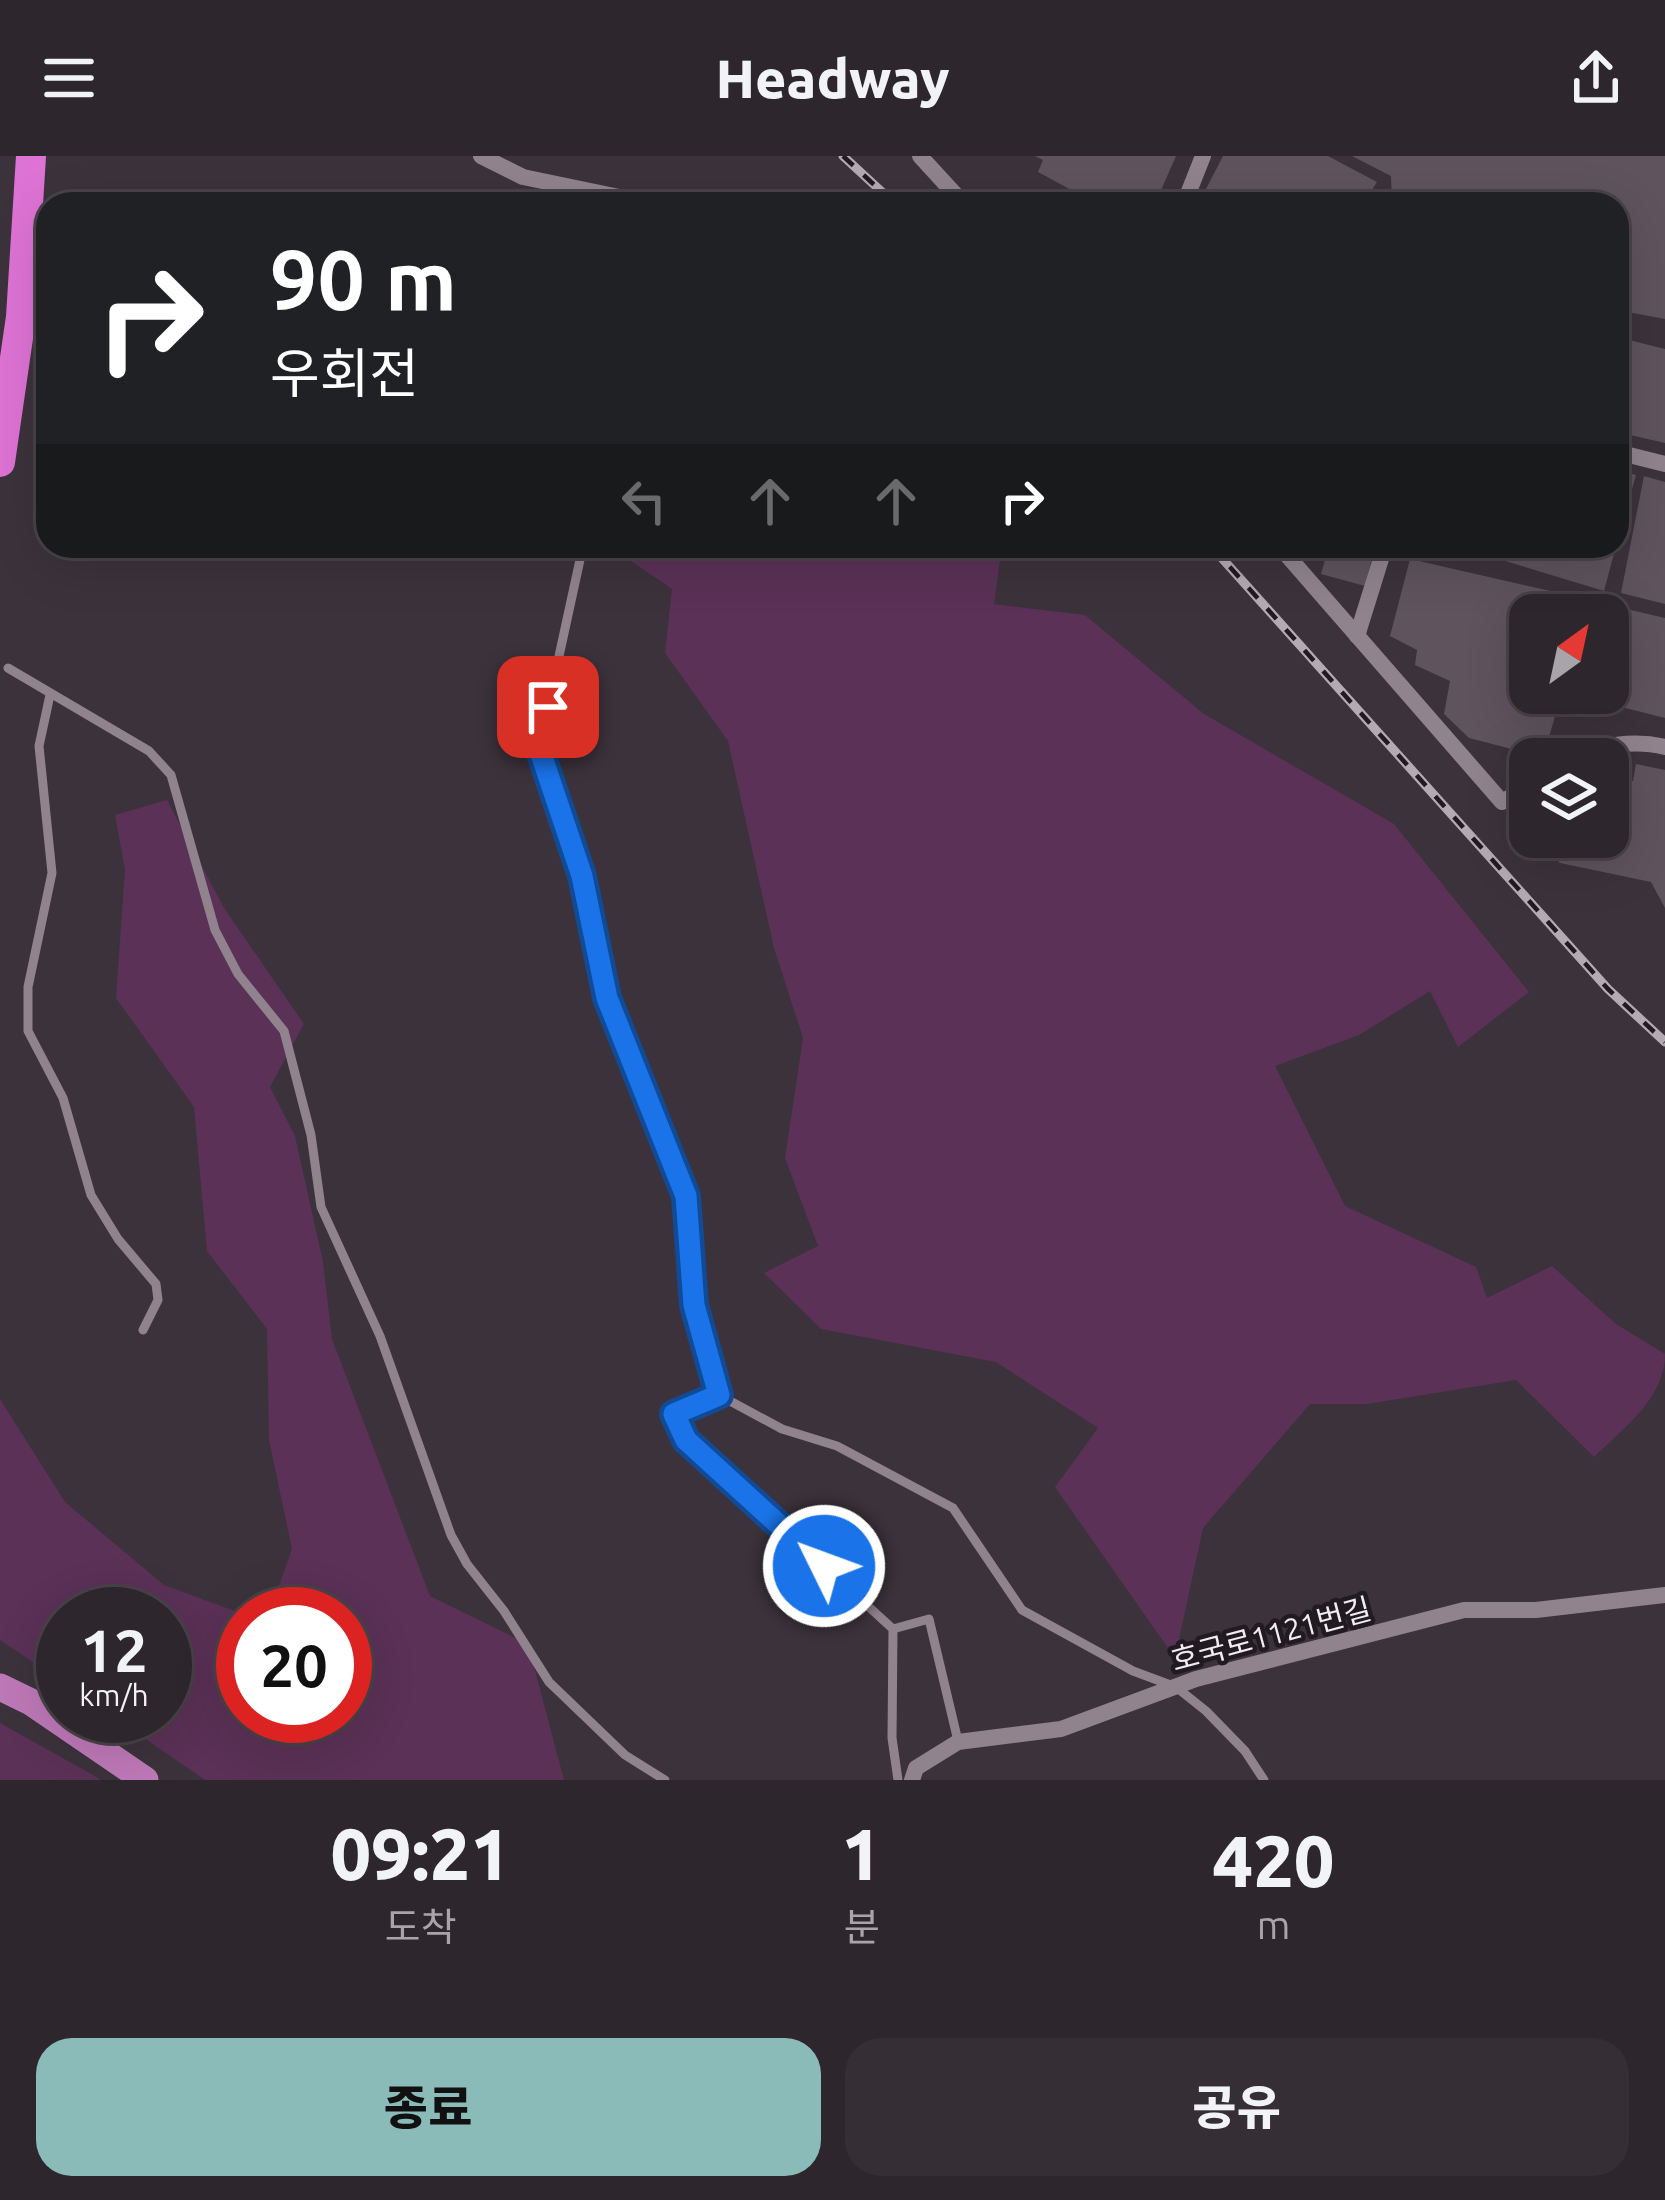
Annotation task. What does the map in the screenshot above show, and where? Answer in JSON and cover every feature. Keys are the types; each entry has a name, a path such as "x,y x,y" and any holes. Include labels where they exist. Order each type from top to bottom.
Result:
{"highway":[{"path":"0,462 21,317 31,156"}],"main road":[{"path":"0,1668 36,1685"},
{"path":"0,1687 31,1702 145,1780"},
{"path":"118,1743 169,1780"}],"street":[{"path":"481,156 524,177 596,192"},
{"path":"1189,192 1203,156"},
{"path":"921,157 953,192"},
{"path":"1629,455 1665,464"},
{"path":"1289,558 1502,802 1509,798"},
{"path":"1357,636 1380,558"},
{"path":"1629,745 1665,747"},
{"name":"호국로1121번길","path":"958,1742 1061,1729 1176,1687 1464,1610 1536,1610 1665,1595"},
{"path":"912,1780 916,1768 958,1742"}],"lane":[{"path":"580,558 539,748 582,876 607,998 686,1196 694,1305 719,1395 782,1429 837,1446 953,1508 1022,1610 1132,1671 1176,1687 1245,1751 1264,1780"},
{"path":"8,668 148,751 171,775 215,930 238,974 284,1031 310,1135 321,1207 380,1336 451,1535 564,1698 625,1755 664,1780"},
{"path":"50,695 39,746 52,872 28,987 28,1031 63,1098 91,1195 118,1239 156,1284 158,1300 142,1330"},
{"path":"719,1395 674,1414 686,1440 893,1629 892,1738 898,1780"},
{"path":"893,1629 929,1619 958,1742"}],"shaded area":[{"path":"627,558 1000,558 994,604 1085,615 1204,714 1394,824 1529,992 1458,1047 1430,991 1359,1035 1275,1066 1345,1206 1476,1267 1487,1298 1552,1266 1616,1324 1665,1354 1658,1385 1641,1411 1594,1457 1516,1380 1367,1404 1310,1404 1203,1528 1175,1658 1055,1487 1098,1428 996,1362 821,1329 764,1273 818,1246 785,1158 803,1038 774,948 728,741 665,653 672,589"},
{"path":"167,800 224,908 304,1024 270,1087 295,1136 323,1262 332,1339 430,1596 528,1644 564,1780 205,1780 151,1743 192,1743 192,1595 216,1604 216,1743 372,1743 372,1587 279,1587 292,1549 269,1440 267,1329 207,1251 194,1107 116,998 125,870 115,815"},
{"path":"0,1399 65,1502 169,1587 36,1587 36,1664 0,1640"},
{"path":"0,1723 93,1775 100,1780 0,1780"}],"building":[{"path":"1035,156 1176,156 1160,192 1075,192 1038,172 1043,160"},
{"path":"1223,156 1328,156 1377,182 1371,192 1206,189"},
{"path":"1352,156 1665,156 1665,319 1629,312 1629,192 1392,192 1391,176"},
{"path":"1629,340 1665,349 1665,443 1629,435"},
{"path":"1629,473 1636,475 1629,500"},
{"path":"1644,476 1665,482 1665,604 1621,593"},
{"path":"1326,558 1372,558 1365,586 1321,574"},
{"path":"1495,558 1613,558 1604,591"},
{"path":"1410,559 1564,594 1509,594 1509,714 1556,714 1549,738 1509,738 1509,748 1469,738 1444,714 1450,681 1415,665 1417,650 1390,636"},
{"path":"1629,610 1665,618 1665,718 1629,709"},
{"path":"1636,764 1665,770 1665,908 1651,882 1560,863 1555,858 1629,858 1629,780 1633,781"}],"railway":[{"path":"843,156 882,192"},
{"path":"1222,558 1608,989 1665,1042"}],"route":[{"path":"548,707 539,748 582,876 607,998 686,1196 694,1305 719,1395 674,1414 676,1426 824,1566"}]}
